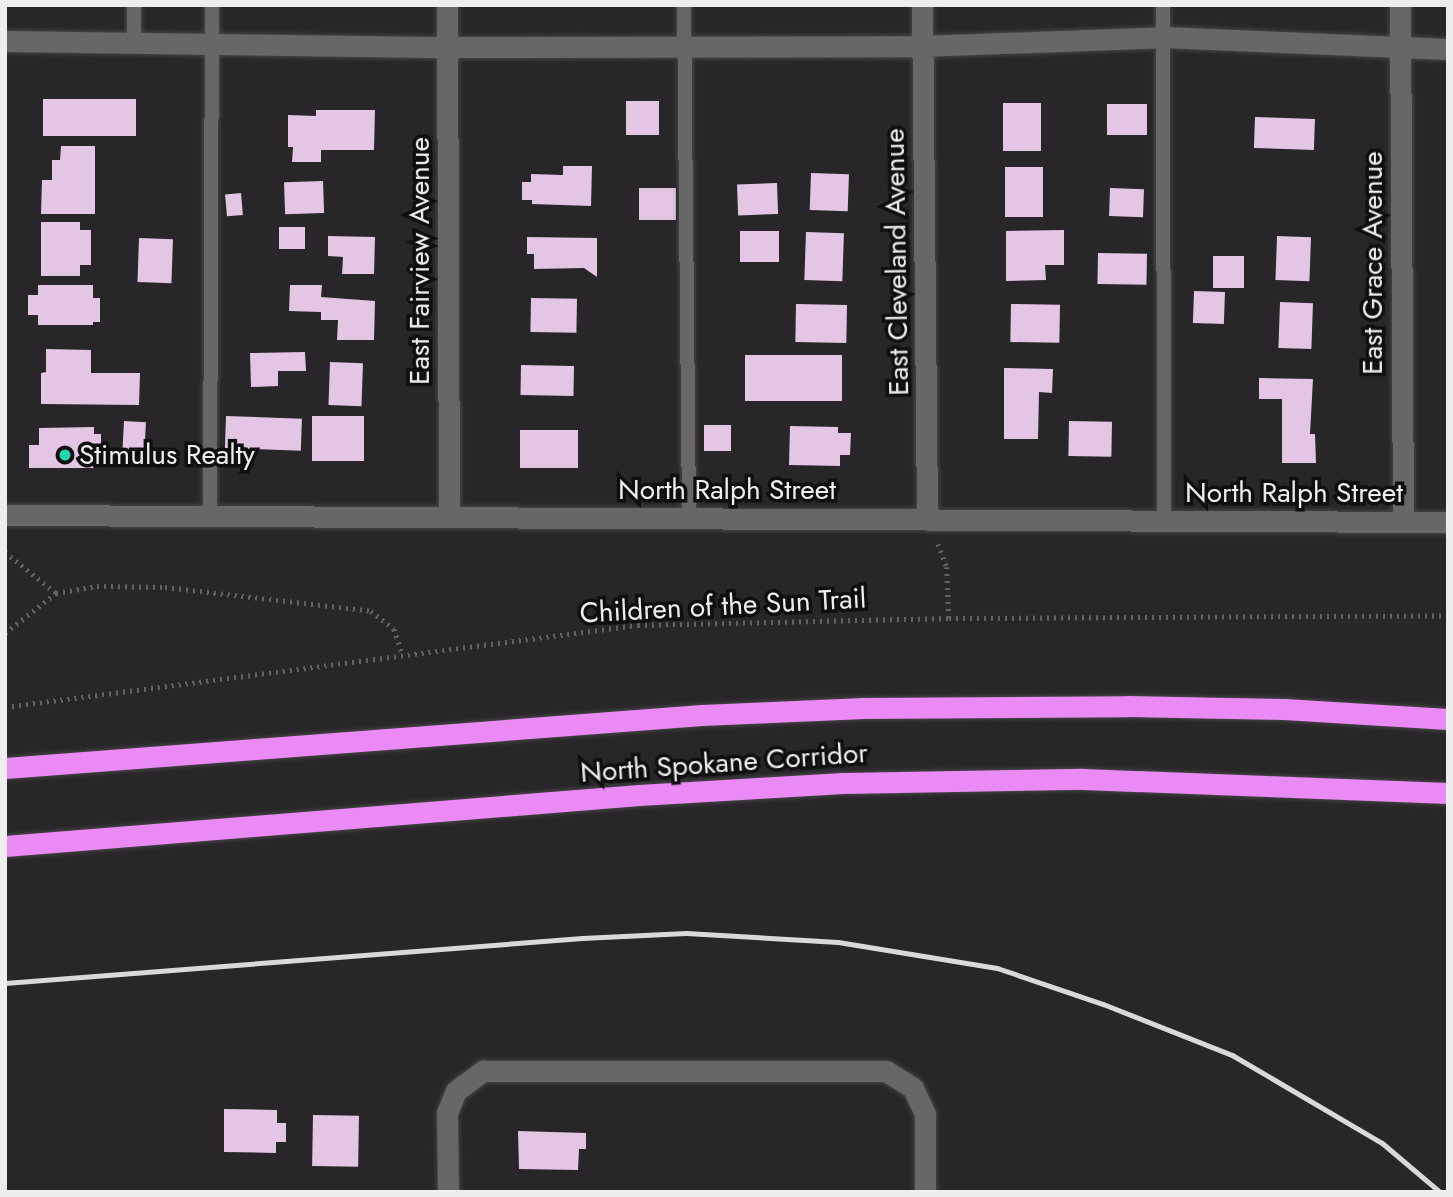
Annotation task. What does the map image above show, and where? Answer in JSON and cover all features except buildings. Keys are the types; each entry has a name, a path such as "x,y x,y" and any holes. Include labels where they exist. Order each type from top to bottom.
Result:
{"highway":[{"name":"North Spokane Corridor","path":"5,768 688,716 864,708 1141,706 1284,709 1448,719"},
{"name":"North Spokane Corridor","path":"5,846 653,794 843,783 1108,780 1448,793"}],"street":[{"name":"East Fairview Avenue","path":"447,5 449,516"},
{"name":"East Cleveland Avenue","path":"922,5 927,518"},
{"name":"East Grace Avenue","path":"1400,5 1403,521"},
{"path":"5,41 447,47 922,46 1163,37 1448,49"},
{"name":"North Ralph Street","path":"5,515 1448,522"},
{"path":"448,1192 447,1113 456,1091 483,1071 886,1071 913,1088 925,1114 925,1192"}],"lane":[{"path":"134,5 134,43"},
{"path":"210,516 212,5"},
{"path":"684,5 689,518"},
{"path":"1163,5 1164,520"}],"path":[{"path":"927,518 947,567 949,618"},
{"path":"5,552 56,593"},
{"path":"5,633 56,593 97,586 165,587 371,611 394,629 403,655"},
{"name":"Children of the Sun Trail","path":"5,707 638,625 949,618 1448,615"}],"railway":[{"path":"5,983 582,938 686,933 838,942 997,968 1103,1004 1232,1055 1382,1143 1440,1192"}],"place":[{"name":"Stimulus Realty","path":"65,455"}]}
